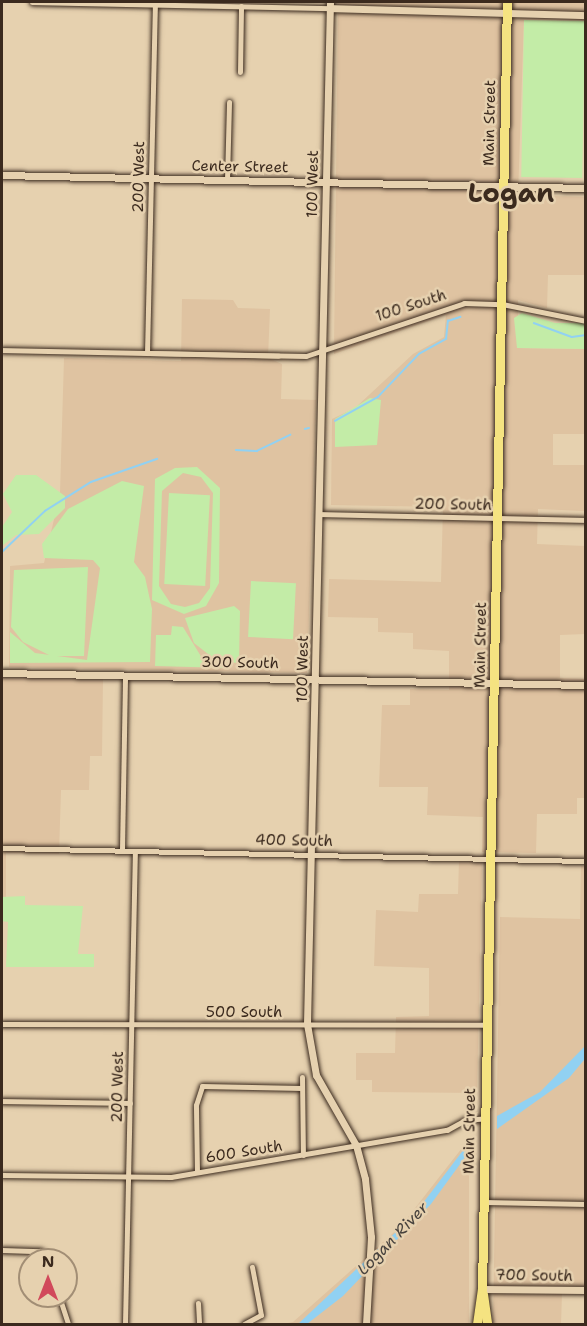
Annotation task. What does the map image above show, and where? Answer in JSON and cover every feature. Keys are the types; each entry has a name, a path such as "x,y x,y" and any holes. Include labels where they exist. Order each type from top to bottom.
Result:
{"highway":[{"name":"Main Street","path":"477,1324 482,1289 486,1118 507,2"},
{"name":"Main Street","path":"482,1289 487,1324"}],"street":[{"path":"32,2 241,6 330,5 507,14 585,15"},
{"name":"200 West","path":"148,353 155,3"},
{"name":"100 West","path":"330,5 308,1024 316,1075 356,1145 370,1237 370,1288 366,1324"},
{"path":"240,72 241,6"},
{"path":"227,180 229,102"},
{"name":"Center Street","path":"2,175 585,188"},
{"name":"100 South","path":"2,350 282,356 323,350 455,305 502,304 585,321"},
{"name":"200 South","path":"320,514 585,520"},
{"name":"300 South","path":"2,672 585,685"},
{"path":"122,850 125,675"},
{"name":"400 South","path":"2,848 585,861"},
{"name":"200 West","path":"125,1324 135,851"},
{"name":"500 South","path":"2,1024 487,1025"},
{"path":"302,1077 303,1155"},
{"path":"197,1172 196,1105 202,1086 302,1088"},
{"path":"2,1101 130,1103"},
{"name":"600 South","path":"2,1175 128,1176 197,1172 447,1130 465,1120 486,1118"},
{"path":"484,1202 585,1204"},
{"path":"2,1250 18,1250"},
{"path":"244,1324 261,1315 252,1267"},
{"name":"700 South","path":"482,1289 585,1290"},
{"path":"198,1303 199,1324"},
{"path":"63,1308 68,1324"}],"shaded area":[{"path":"338,2 585,2 585,21 524,20 518,195 585,197 585,275 548,275 547,308 518,300 518,348 585,349 585,434 553,434 553,465 585,465 585,511 538,509 537,544 585,546 585,634 560,635 560,678 585,679 585,798 577,798 577,814 537,814 536,853 482,852 483,817 427,815 428,787 379,787 382,705 410,705 410,689 449,690 449,651 413,649 413,633 378,632 378,618 328,617 329,579 441,582 443,507 331,505 332,419 355,408 413,354 444,337 446,315 334,354"},
{"path":"182,299 233,300 238,308 270,309 268,358 282,364 281,399 316,400 307,673 9,667 10,566 44,563 60,493 64,358 181,361"},
{"path":"2,677 103,679 102,756 90,756 89,790 61,790 59,854 6,853 6,897 2,897"},
{"path":"459,860 482,861 477,1093 372,1092 372,1080 356,1080 356,1053 395,1053 396,1017 429,1016 429,968 374,966 376,910 418,912 419,894 458,894"},
{"path":"581,866 585,866 585,1294 562,1294 561,1324 493,1324 500,917 580,919"},
{"path":"469,1139 469,1324 283,1324 293,1322 401,1226"}],"green space":[{"path":"524,20 585,21 582,178 521,177"},
{"path":"522,313 555,323 585,323 585,349 517,348 514,318"},
{"path":"370,398 381,400 377,445 335,447 335,419"},
{"path":"197,467 220,488 219,583 206,606 184,614 152,600 155,479 175,468","holes":["183,473 201,477 213,493 210,588 199,603 185,607 171,604 159,586 162,491"]},
{"path":"16,475 36,475 65,496 65,508 39,534 16,535 2,546 2,527 12,512 3,494"},
{"path":"122,481 144,486 134,562 145,577 152,609 150,662 10,663 10,632 35,653 87,660 100,568 93,560 44,558 42,544 68,509"},
{"path":"169,493 210,495 205,586 164,584"},
{"path":"88,567 84,656 51,656 23,642 11,627 14,570"},
{"path":"251,581 296,583 293,639 248,637"},
{"path":"234,606 240,611 239,663 217,661 194,643 185,618"},
{"path":"172,626 183,627 202,658 227,668 155,666 156,635 171,635"},
{"path":"25,896 25,905 83,906 78,954 94,954 94,967 6,967 8,922 2,921 2,897"}],"water":[{"path":"585,1046 584,1060 569,1078 497,1129 497,1116 540,1092"},
{"name":"Logan River","path":"474,1136 474,1145 431,1204 343,1296 307,1324 298,1324 413,1216"}],"waterway":[{"path":"335,421 378,397 419,354 446,339 448,321 460,317"},
{"path":"534,323 572,337 586,335"},
{"path":"305,429 309,428"},
{"path":"236,450 257,451 290,435"},
{"path":"2,552 45,511 91,482 157,459"}],"district":[{"name":"Logan","path":"511,193"}]}
